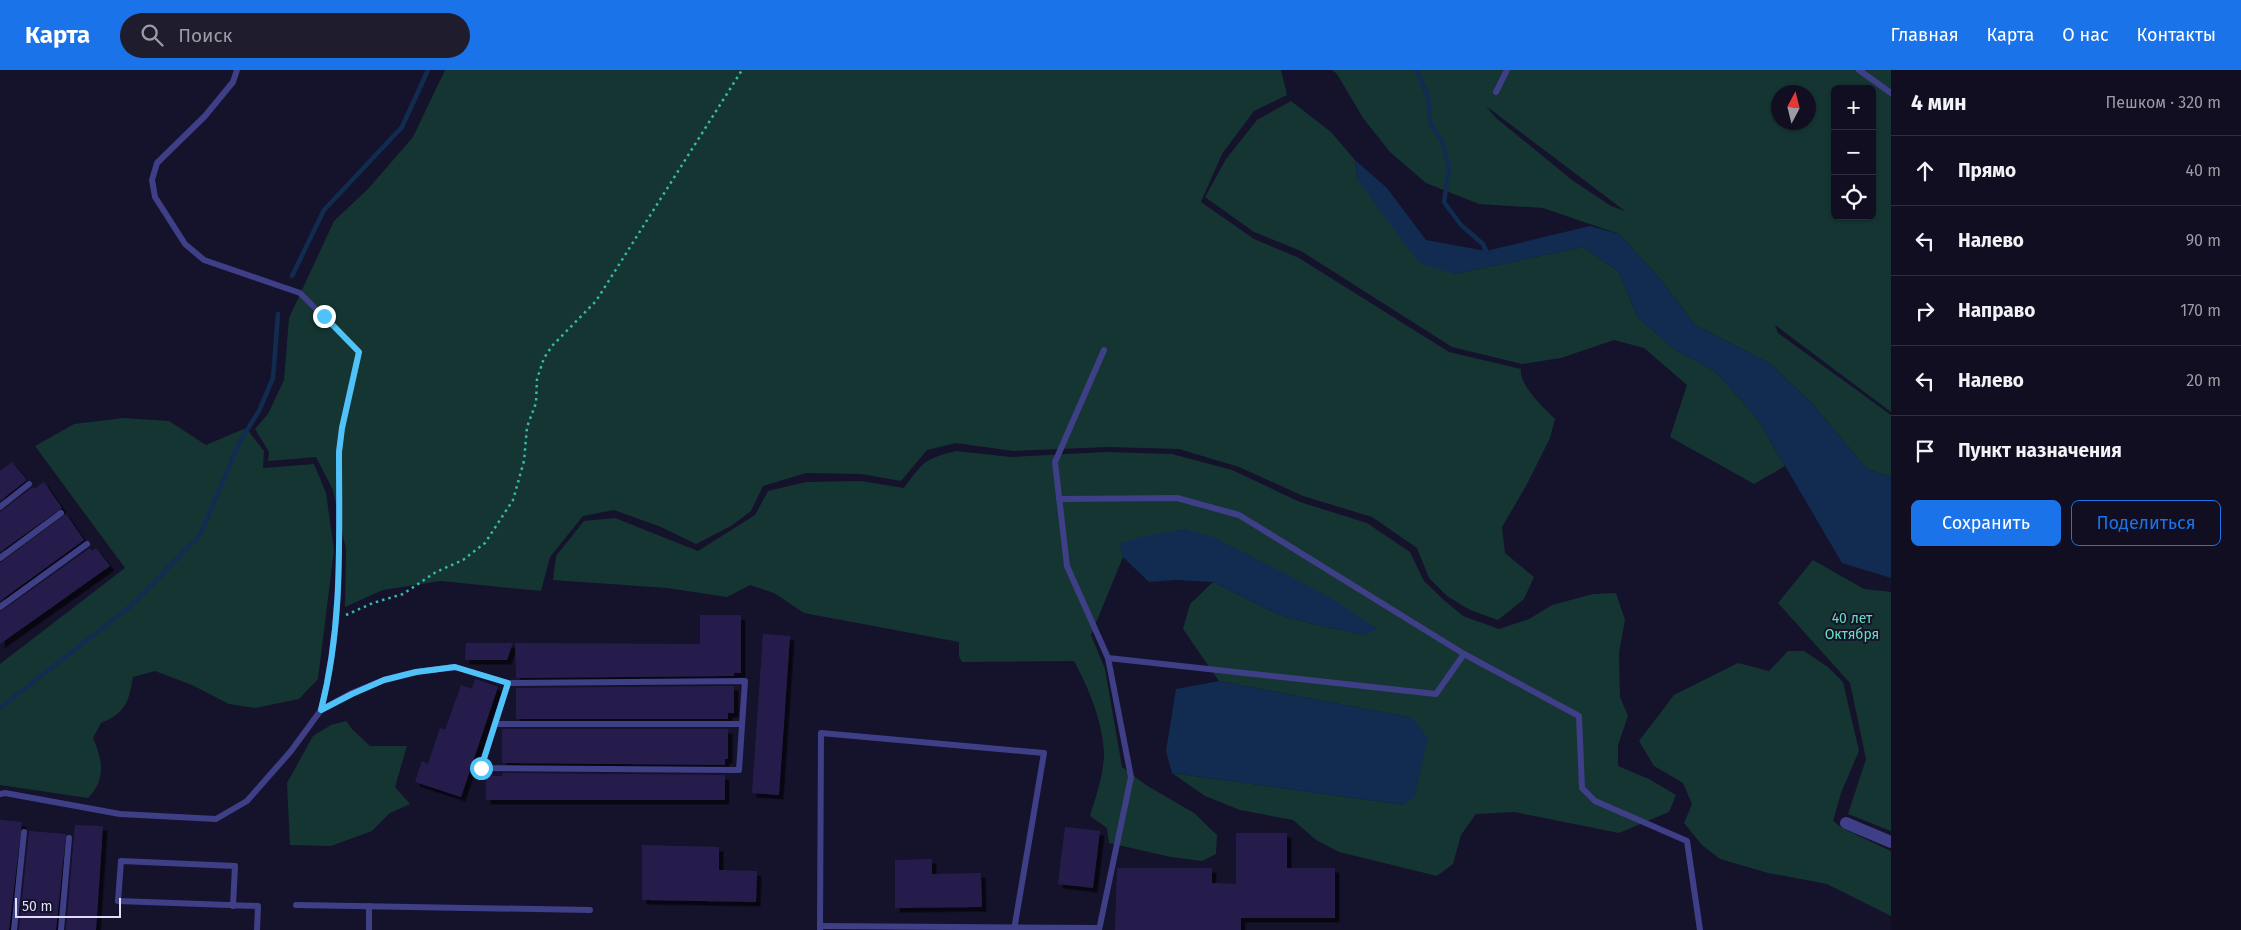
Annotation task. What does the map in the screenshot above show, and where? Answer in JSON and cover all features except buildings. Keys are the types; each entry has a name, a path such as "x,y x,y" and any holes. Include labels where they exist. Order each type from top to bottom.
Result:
{"street":[{"path":"1846,823 1891,842"}],"lane":[{"path":"0,794 5,793 120,814 216,819 247,801 291,751 321,710 331,668 337,622 339,452 342,428 359,352 300,293 204,260 185,244 155,198 152,180 157,163 205,116 232,82 237,70"},
{"path":"1496,92 1507,70"},
{"path":"1859,70 1891,93"},
{"path":"1014,929 1044,753 821,733 820,928 1014,929 1099,929 1130,777 1108,658 1067,566 1055,462 1104,350"},
{"path":"0,506 29,484"},
{"path":"1059,499 1177,498 1239,515 1464,654 1579,716 1582,788 1595,801 1687,841 1700,930"},
{"path":"0,558 60,513"},
{"path":"0,608 87,544"},
{"path":"1108,658 1436,694 1464,654"},
{"path":"321,710 384,680 416,672 455,667 508,683 745,682 739,770 481,768 508,683"},
{"path":"496,724 742,724"},
{"path":"14,930 24,832"},
{"path":"61,930 68,838"},
{"path":"233,906 235,866 121,861 118,901 233,906 258,906 258,930"},
{"path":"296,905 590,910"},
{"path":"369,906 369,930"}],"path":[{"path":"337,622 350,612 403,594 436,572 463,560 485,543 513,500 524,461 527,427 536,403 537,379 544,358 552,346 596,301 742,70"}],"green space":[{"path":"445,70 1281,70 1287,95 1254,111 1222,154 1201,202 1254,239 1299,258 1449,352 1521,369 1521,376 1528,389 1555,419 1550,438 1526,486 1502,527 1505,553 1534,577 1524,599 1498,620 1470,610 1447,596 1429,578 1417,548 1372,517 1303,496 1239,467 1179,449 1108,447 1013,451 956,443 927,450 901,481 861,474 806,473 763,486 751,511 731,526 696,544 661,527 614,510 583,516 550,557 541,591 441,581 383,590 345,607 346,549 333,490 316,457 268,461 269,452 255,429 268,414 284,380 289,318 334,221 368,189 413,137"},
{"path":"1332,70 1891,70 1891,412 1775,325 1778,333 1891,415 1891,477 1867,469 1815,407 1771,364 1695,325 1660,279 1619,234 1543,208 1479,204 1426,183 1390,152 1363,118 1337,74","holes":["1486,106 1625,211 1611,206 1572,180 1496,118"]},
{"path":"1291,101 1331,132 1355,160 1357,179 1454,274 1583,247 1619,272 1637,316 1674,349 1715,371 1757,418 1785,466 1754,484 1670,437 1687,385 1644,348 1614,340 1561,358 1522,364 1452,347 1301,251 1254,232 1205,197 1226,159 1257,120"},
{"path":"123,418 169,421 206,445 246,428 264,451 263,468 314,464 326,493 334,550 318,679 299,699 255,708 229,704 192,685 155,671 133,677 130,693 125,705 116,715 101,723 93,738 101,762 101,770 98,784 88,798 0,785 0,664 125,568 35,446 74,424"},
{"path":"956,451 1011,457 1105,452 1172,454 1232,470 1300,502 1367,523 1410,552 1424,581 1463,616 1499,629 1529,619 1552,605 1593,594 1616,593 1625,620 1619,653 1620,697 1628,716 1618,745 1618,766 1649,779 1676,795 1669,812 1619,833 1514,812 1476,814 1461,835 1453,864 1437,876 1339,852 1316,840 1293,820 1240,810 1205,796 1172,773 1405,805 1413,718 1219,681 1183,629 1190,604 1213,582 1277,614 1364,635 1333,599 1251,558 1184,529 1121,544 1123,557 1091,635 1105,669 1122,767 1146,785 1194,813 1217,835 1216,854 1202,861 1171,857 1109,843 1107,828 1090,816 1103,768 1103,741 1094,705 1074,661 962,662 959,656 959,642 804,613 774,593 750,585 727,597 667,588 553,580 556,556 584,521 615,518 698,551 755,515 768,491 806,482 861,481 904,488 920,467 930,459"},
{"name":"40 лет Октября","path":"1813,560 1864,589 1891,592 1891,831 1848,814 1866,759 1850,683 1778,603"},
{"path":"1788,651 1804,651 1828,667 1843,682 1859,751 1841,793 1833,821 1842,828 1891,851 1891,916 1827,884 1768,873 1720,859 1702,845 1684,823 1692,804 1683,783 1654,766 1639,741 1674,695 1738,663 1769,671"},
{"path":"346,721 370,746 407,746 395,787 410,804 390,813 372,831 331,846 290,845 287,783 313,736 331,725"}],"water":[{"path":"1355,160 1387,188 1426,240 1486,251 1590,226 1619,234 1660,279 1695,325 1771,364 1815,407 1867,469 1891,477 1891,578 1842,563 1757,418 1715,371 1674,349 1637,316 1619,272 1583,247 1454,274 1419,263 1357,179"},
{"path":"1184,529 1215,538 1284,573 1333,599 1378,629 1364,635 1277,614 1213,582 1176,580 1149,582 1123,557 1120,544 1140,537"},
{"path":"1219,681 1413,718 1428,738 1415,796 1405,805 1172,773 1166,751 1176,689"}],"waterway":[{"path":"292,276 324,210 402,127 428,70"},
{"path":"1416,70 1428,96 1430,122 1443,144 1449,169 1444,202 1461,225 1483,244 1486,251"},
{"path":"0,708 132,605 200,535 240,441 259,411 273,378 278,314"}],"route":[{"path":"324,316 359,352 342,428 339,452 337,622 331,668 321,710 384,680 416,672 455,667 508,683 481,768"}]}
